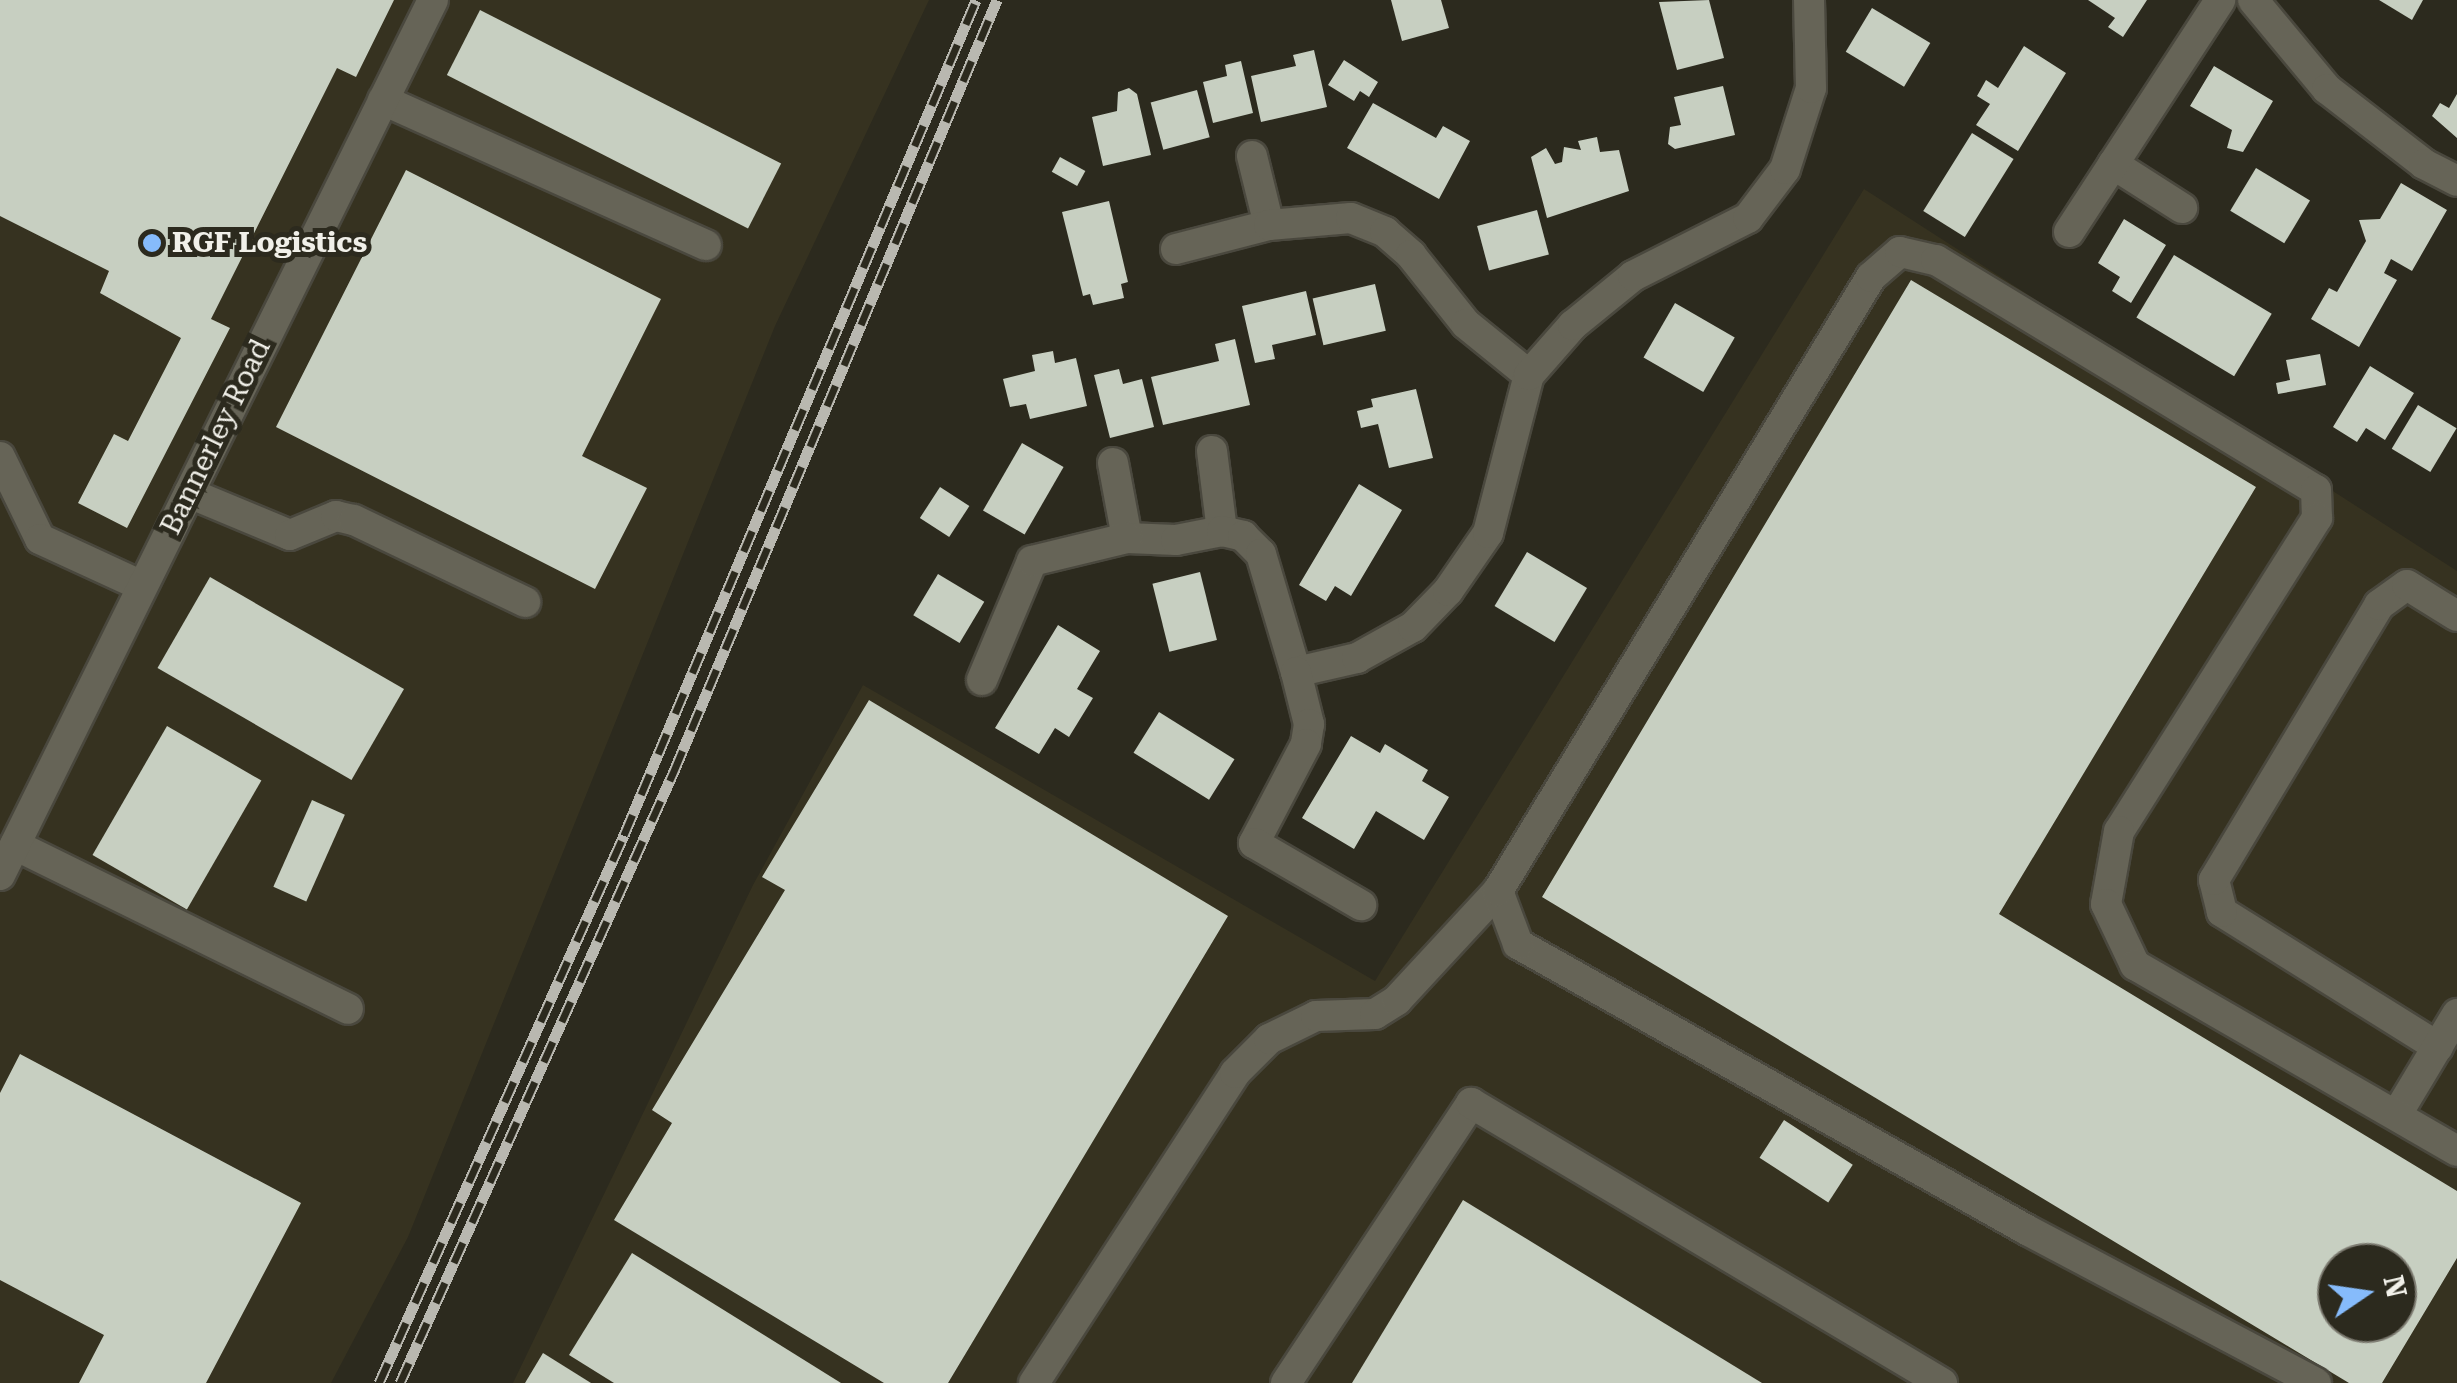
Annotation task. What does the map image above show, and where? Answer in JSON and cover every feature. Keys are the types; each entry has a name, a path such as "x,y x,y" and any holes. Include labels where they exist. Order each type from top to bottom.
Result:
{"street":[{"name":"Bannerley Road","path":"0,875 433,0"},
{"path":"1296,672 1357,658 1412,627 1448,591 1488,533 1530,376 1573,325 1633,276 1748,218 1785,169 1811,88 1809,0"},
{"path":"2069,232 2220,0"},
{"path":"2253,0 2327,89 2424,164 2457,181"},
{"path":"384,100 706,246"},
{"path":"1252,156 1269,225"},
{"path":"2114,164 2182,208"},
{"path":"1176,249 1269,225 1351,218 1385,232 1466,324 1530,376"},
{"path":"1034,1383 1235,1072 1269,1039 1316,1016 1375,1014 1397,1000 1498,891 1871,277 1900,252 1936,260 2316,490 2317,518 2120,830 2106,904 2135,966 2457,1151"},
{"path":"1212,451 1222,531"},
{"path":"0,457 40,540 142,586"},
{"path":"1113,463 1126,538"},
{"path":"189,493 290,535 336,516 354,520 525,602"},
{"path":"982,680 1032,561 1126,538 1176,540 1222,531 1243,536 1261,554 1309,724 1306,744 1254,844 1361,904"},
{"path":"2438,1047 2222,912 2214,880 2380,605 2407,585 2457,616"},
{"path":"15,845 348,1009"},
{"path":"1498,891 1518,944 2027,1230 2316,1383"},
{"path":"2397,1114 2457,1014"},
{"path":"1286,1383 1471,1103 1942,1383"}],"shaded area":[{"path":"0,0 929,0 775,326 408,1237 331,1383 0,1383"},
{"path":"1864,189 2457,571 2457,1383 513,1383 753,885 863,685 1375,981"}],"building":[{"name":"RGF Logistics","path":"0,0 394,0 356,77 337,68 211,319 230,328 127,528 78,503 114,434 128,441 181,338 100,293 109,271 0,216"},
{"path":"1391,0 1441,0 1449,28 1402,41"},
{"path":"1709,0 1724,58 1677,70 1659,2"},
{"path":"2088,0 2147,0 2123,37 2108,27 2115,18"},
{"path":"2379,0 2423,0 2412,20"},
{"path":"1872,8 1930,43 1904,87 1846,52"},
{"path":"480,10 781,163 748,228 447,75"},
{"path":"2024,46 2066,73 2018,151 1976,125 1990,104 1977,96 1986,80 1998,88"},
{"path":"1314,50 1327,107 1261,122 1251,76 1296,66 1293,55"},
{"path":"1344,60 1378,82 1369,97 1360,91 1354,101 1328,85"},
{"path":"1241,61 1253,113 1213,123 1203,82 1227,76 1225,65"},
{"path":"2214,66 2273,101 2243,152 2227,148 2232,130 2190,106"},
{"path":"1723,86 1735,135 1675,149 1668,144 1670,127 1681,125 1674,97"},
{"path":"1129,88 1137,94 1151,155 1103,166 1092,117 1117,111 1118,92"},
{"path":"1197,90 1210,137 1163,150 1151,102"},
{"path":"2457,94 2457,138 2432,116 2440,103 2449,108"},
{"path":"1373,103 1436,138 1443,126 1470,141 1439,199 1347,148"},
{"path":"1972,133 2014,159 1965,237 1923,211"},
{"path":"1597,137 1600,152 1619,150 1629,191 1547,218 1531,157 1546,148 1555,164 1562,162 1564,147 1581,150 1578,141"},
{"path":"1060,157 1085,171 1077,186 1052,172"},
{"path":"2256,168 2310,200 2284,243 2230,211"},
{"path":"406,170 661,299 582,456 647,488 595,589 276,427"},
{"path":"2401,183 2447,210 2412,271 2391,259 2384,273 2397,280 2359,347 2311,319 2329,288 2337,292 2366,241 2359,220 2380,219"},
{"path":"1109,201 1128,282 1121,284 1124,298 1093,305 1090,294 1083,296 1062,212"},
{"path":"1537,210 1549,254 1489,270 1477,226"},
{"path":"2124,219 2166,245 2131,303 2112,291 2120,277 2098,263"},
{"path":"2174,255 2272,314 2234,376 2136,318"},
{"path":"1911,280 2256,487 1999,914 2457,1191 2457,1258 2417,1325 2417,1243 2317,1243 2317,1343 2406,1343 2382,1383 2349,1383 1542,897"},
{"path":"1375,284 1386,331 1323,345 1313,298"},
{"path":"1306,291 1316,335 1272,345 1275,359 1255,363 1242,306"},
{"path":"1675,303 1735,338 1703,392 1644,358"},
{"path":"1235,339 1250,405 1163,425 1151,377 1219,361 1215,344"},
{"path":"1053,351 1055,363 1076,358 1087,406 1030,419 1026,404 1010,407 1003,379 1035,371 1032,355"},
{"path":"2320,354 2326,385 2278,394 2276,383 2290,380 2286,360"},
{"path":"2370,366 2414,393 2385,440 2366,428 2357,442 2333,427"},
{"path":"1119,369 1123,384 1142,379 1154,427 1110,438 1094,375"},
{"path":"1416,389 1433,458 1389,468 1378,424 1361,428 1357,411 1373,407 1371,399"},
{"path":"2418,405 2457,428 2430,472 2392,449"},
{"path":"1022,443 1064,467 1025,535 983,511"},
{"path":"1359,484 1402,510 1351,596 1335,586 1326,601 1299,585"},
{"path":"940,487 969,506 949,537 920,518"},
{"path":"1527,552 1587,588 1555,642 1495,606"},
{"path":"1200,572 1217,640 1169,652 1152,584"},
{"path":"938,574 984,602 960,643 913,615"},
{"path":"210,577 404,689 351,780 158,668"},
{"path":"1058,625 1100,651 1077,689 1093,698 1069,737 1055,728 1039,754 995,728"},
{"path":"869,700 1228,916 948,1383 884,1383 614,1220 672,1123 652,1110 785,890 762,877"},
{"path":"1159,712 1234,759 1209,800 1134,753"},
{"path":"167,726 261,780 187,910 92,855"},
{"path":"1351,736 1380,753 1385,744 1428,770 1422,781 1449,797 1424,840 1376,811 1354,849 1302,818"},
{"path":"312,800 345,815 306,901 273,887"},
{"path":"20,1054 301,1203 206,1383 79,1383 104,1335 0,1280 0,1093"},
{"path":"1784,1120 1853,1165 1828,1202 1759,1158"},
{"path":"1463,1200 1762,1383 1352,1383"},
{"path":"632,1253 841,1383 614,1383 569,1355"},
{"path":"543,1353 591,1383 525,1383"}],"railway":[{"path":"379,1383 624,835 976,0"},
{"path":"400,1383 674,771 997,0"}],"place":[{"name":"RGF Logistics","path":"152,243"}]}
